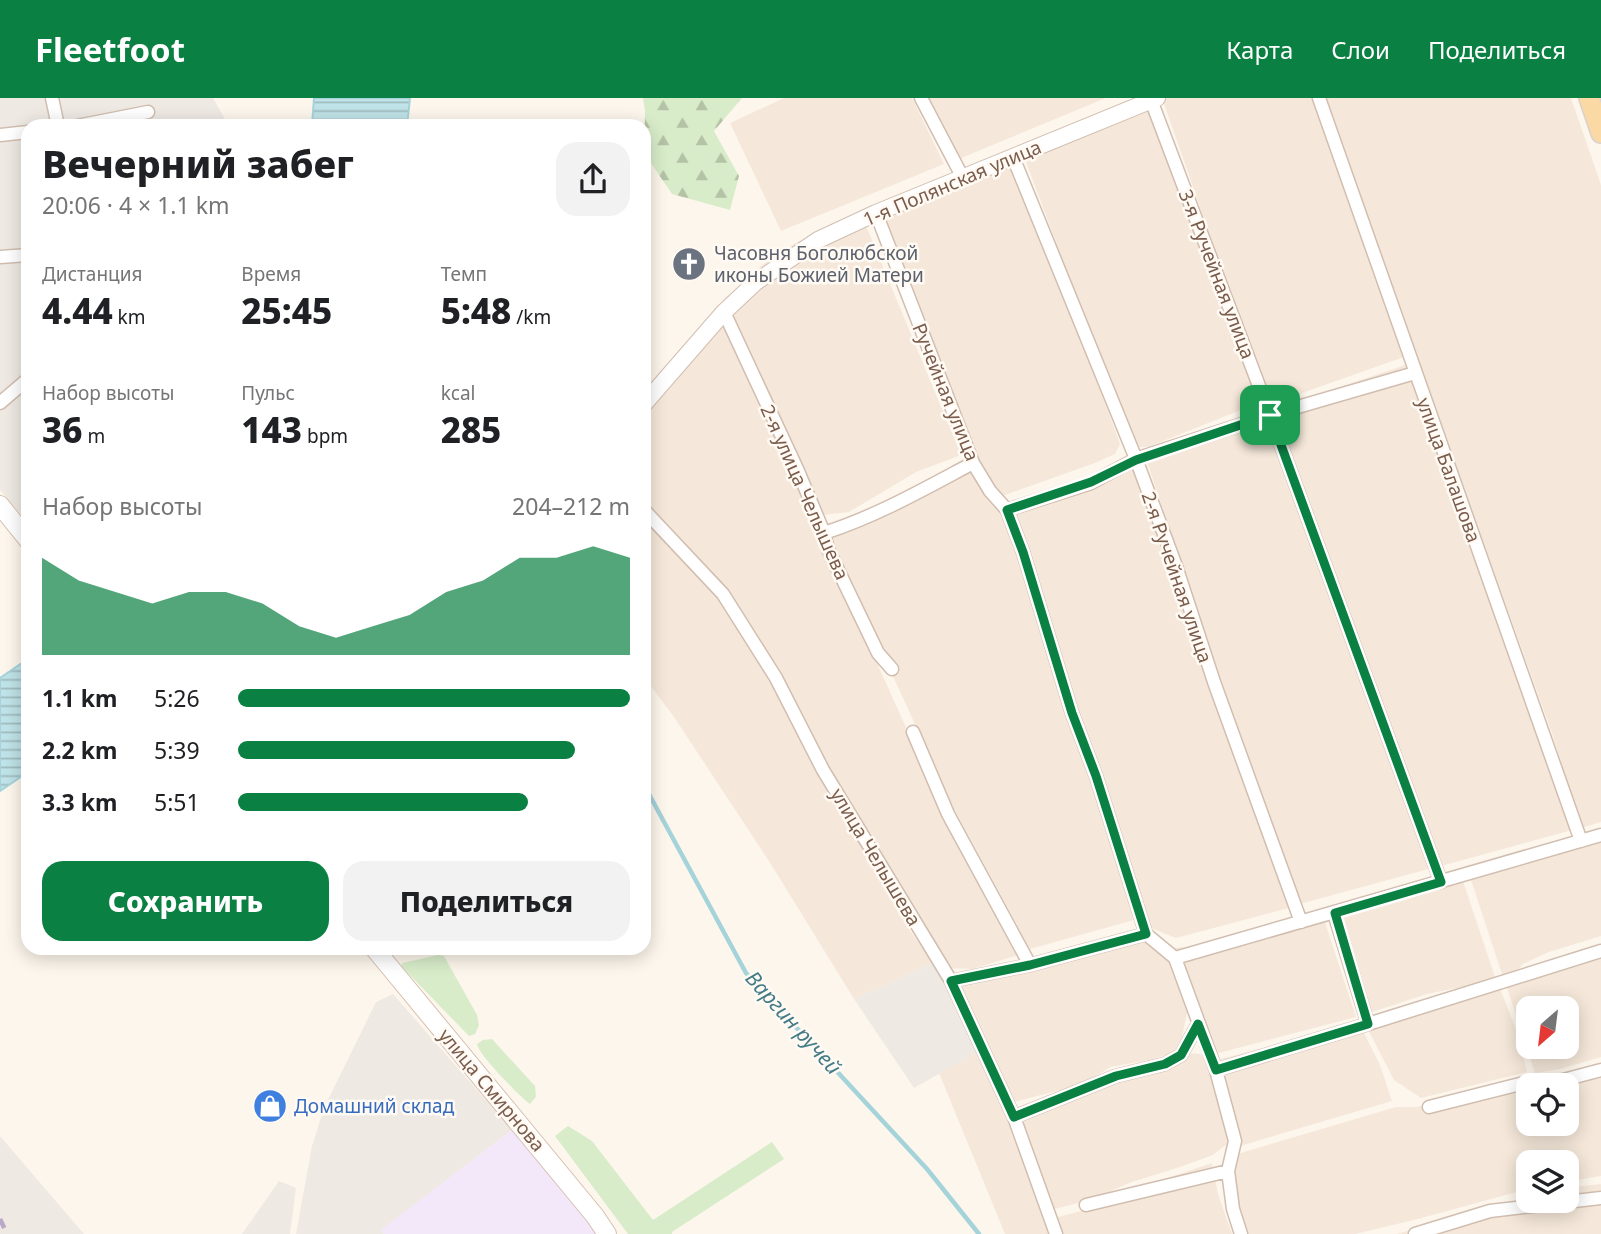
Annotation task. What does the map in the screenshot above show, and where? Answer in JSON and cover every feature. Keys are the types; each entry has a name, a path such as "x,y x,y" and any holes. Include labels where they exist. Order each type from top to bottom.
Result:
{"main road":[{"path":"1589,98 1601,133"},
{"path":"1599,98 1601,105"},
{"path":"0,505 21,531"},
{"name":"улица Смирнова","path":"380,955 607,1234"}],"street":[{"path":"52,98 56,119"},
{"path":"921,98 963,178"},
{"name":"улица Балашова","path":"1319,98 1581,841"},
{"name":"1-я Полянская улица","path":"651,396 724,312 756,282 818,240 876,213 1154,99"},
{"name":"3-я Ручейная улица","path":"1154,99 1441,882"},
{"path":"112,119 148,112"},
{"path":"0,135 21,133"},
{"name":"2-я Ручейная улица","path":"1013,157 1176,566 1214,682 1301,922"},
{"name":"Ручейная улица","path":"876,213 973,463 990,491 1007,510 1023,552 1072,713 1096,776 1146,934"},
{"path":"0,257 21,256"},
{"name":"2-я улица Челышева","path":"724,312 798,471 828,549 878,653 892,669"},
{"path":"1007,510 1091,482 1136,460 1270,415 1415,373"},
{"path":"0,404 21,385"},
{"path":"824,533 853,524 900,502 973,463"},
{"name":"улица Челышева","path":"651,517 723,594 776,678 823,771 951,981 1014,1117 1056,1234"},
{"path":"913,732 948,814 1030,965"},
{"path":"1175,958 1601,835"},
{"path":"1335,913 1368,1024"},
{"path":"951,981 1030,965 1146,934 1175,958 1216,1070 1235,1141 1228,1171 1233,1209 1241,1234"},
{"path":"1216,1070 1601,951"},
{"path":"1014,1117 1116,1076 1165,1064 1181,1055 1198,1024"},
{"path":"1429,1107 1532,1081 1552,1083 1601,1070"},
{"path":"1086,1205 1228,1171"},
{"path":"1416,1234 1490,1211 1601,1198"}],"shaded area":[{"path":"0,98 213,98 225,119 21,119 21,514 0,490"},
{"path":"784,98 912,98 944,164 781,231 730,123"},
{"path":"925,98 1106,98 954,161"},
{"path":"1151,98 1261,402 1148,447 1132,447 1022,151"},
{"path":"1162,98 1316,98 1404,357 1282,400 1268,401"},
{"path":"1324,98 1571,98 1601,185 1601,822 1581,828 1553,736"},
{"path":"1014,154 1120,444 1115,454 1095,463 1002,496 987,481 869,211"},
{"path":"862,216 961,455 916,472 849,512 823,515 723,300 775,254 810,236"},
{"path":"718,312 818,519 818,545 872,652 945,814 1022,954 972,969 944,968 914,926 727,590 651,512 651,389"},
{"path":"1408,364 1572,830 1441,866 1272,410"},
{"path":"1263,408 1432,868 1296,905 1145,456"},
{"path":"963,463 1007,518 1134,920 1030,949 952,805 828,541 827,524 853,519"},
{"path":"1139,463 1289,908 1176,938 1146,926 1012,505"},
{"path":"651,524 716,593 758,652 906,925 933,963 854,999 769,861 651,686"},
{"path":"1601,832 1601,936 1549,952 1523,964 1514,974 1503,977 1468,871"},
{"path":"1460,872 1496,980 1427,994 1363,1015 1327,908"},
{"path":"1321,910 1356,1017 1215,1054 1174,948 1187,947"},
{"path":"1126,931 1162,940 1189,1004 1182,1037 1174,1052 1154,1059 1111,1067 1080,1085 1010,1103 952,985 976,975"},
{"path":"1601,946 1601,1057 1535,1073 1530,1059 1579,1059 1579,996 1516,996 1516,1015 1506,985 1530,969 1569,954"},
{"path":"933,963 979,1051 914,1088 854,999"},
{"path":"1499,986 1516,1029 1516,1059 1524,1059 1527,1072 1421,1098 1394,1080 1364,1022"},
{"path":"393,994 512,1130 382,1230 384,1234 296,1234 312,1146 324,1108 376,1002"},
{"path":"1359,1023 1380,1065 1392,1101 1240,1146 1217,1060"},
{"path":"979,1051 994,1082 1053,1234 1005,1234 939,1073"},
{"path":"1189,1053 1200,1054 1209,1059 1225,1117 1227,1144 1213,1155 1132,1182 1087,1201 1054,1209 1013,1109"},
{"path":"1601,1065 1601,1176 1579,1180 1579,1150 1516,1150 1516,1192 1355,1234 1242,1234 1230,1195 1234,1155 1396,1107 1417,1107 1516,1085 1516,1136 1579,1136 1579,1073 1573,1073"},
{"path":"512,1130 565,1191 597,1234 384,1234 381,1230"},
{"path":"0,1136 84,1234 0,1234"},
{"path":"1212,1163 1218,1194 1232,1234 1059,1234 1054,1218 1093,1208 1129,1191"},
{"path":"279,1181 296,1188 290,1234 242,1234"},
{"path":"1601,1184 1601,1234 1396,1234 1516,1202 1516,1213 1579,1213 1579,1187"}],"green space":[{"path":"643,98 742,98 714,131 739,176 730,210 672,194 651,163 651,119 645,119"},
{"path":"444,956 477,1015 479,1025 475,1034 469,1036 401,966 402,963"},
{"path":"492,1039 535,1086 536,1097 530,1104 500,1075 479,1049 477,1044"},
{"path":"568,1126 592,1141 653,1220 772,1142 784,1159 672,1234 628,1234 555,1136"}],"water":[{"path":"314,98 410,98 408,119 312,119"},
{"path":"21,664 21,777 0,791 0,678"}],"waterway":[{"name":"Варгин ручей","path":"651,798 746,973 927,1169 979,1234"}],"railway":[{"path":"0,1219 7,1234"}],"place":[{"name":"Часовня Боголюбской иконы Божией Матери","path":"689,264"},
{"name":"Домашний склад","path":"270,1106"}],"route":[{"path":"1270,415 1441,882 1335,913 1368,1024 1216,1070 1198,1024 1181,1055 1165,1064 1116,1076 1014,1117 951,981 1030,965 1146,934 1096,776 1072,713 1023,552 1007,510 1091,482 1136,460 1270,415"}]}
